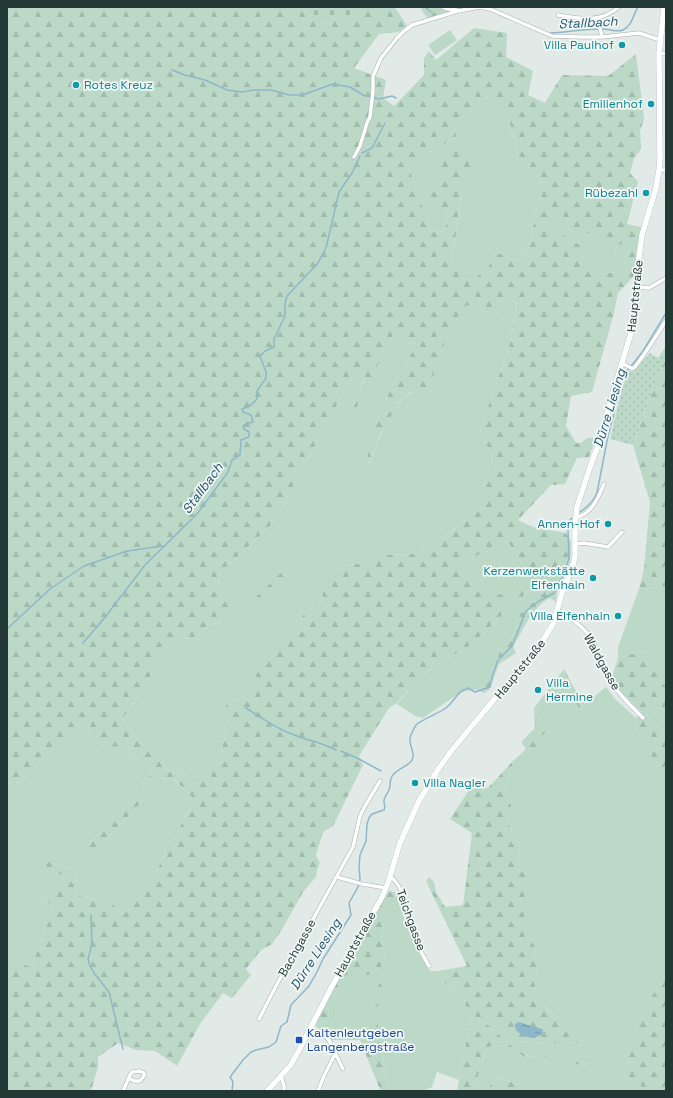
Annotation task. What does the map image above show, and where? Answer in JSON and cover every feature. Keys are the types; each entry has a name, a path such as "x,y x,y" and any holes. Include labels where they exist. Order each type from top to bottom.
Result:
{"main road":[{"name":"Hauptstraße","path":"267,1091 290,1066 386,888 399,846 409,821 435,774 452,750 542,642 553,624 573,565 576,544 576,516 588,470 627,366 635,313 642,235 656,188 659,170 659,53 664,7"}],"street":[{"path":"443,7 458,10"},
{"path":"451,7 458,10"},
{"path":"354,157 360,146 370,117 373,76 386,50 404,31 412,25 458,10 479,7 490,9 552,36 602,37 639,33 660,40"},
{"path":"558,16 582,19 598,18 616,10 619,7"},
{"path":"598,18 602,37"},
{"path":"659,53 666,54"},
{"path":"659,170 666,170"},
{"path":"637,287 650,288 666,278"},
{"path":"627,366 633,368 643,357 666,321"},
{"path":"576,516 584,514 593,506 604,484"},
{"path":"576,544 584,543 608,547 622,532"},
{"name":"Waldgasse","path":"557,610 577,623 592,640 609,679 618,692 643,718"},
{"name":"Bachgasse","path":"259,1019 353,847 360,816 380,781"},
{"name":"Teichgasse","path":"390,876 396,881 404,895 413,934 429,966"},
{"path":"337,877 362,884 386,888"},
{"path":"310,1028 322,1034 329,1040 343,1069"},
{"path":"318,1091 322,1079 336,1054"},
{"path":"281,1076 284,1091"},
{"path":"123,1091 129,1078"}],"green space":[{"path":"7,7 305,7 304,14 351,19 352,7 395,7 407,26 399,32 379,34 354,68 386,80 383,98 394,106 424,75 424,58 429,51 436,60 474,28 507,33 506,57 533,71 528,95 545,103 562,75 608,76 636,54 644,119 640,131 641,149 634,158 630,173 638,182 627,224 641,227 634,276 618,293 614,313 592,392 571,396 566,426 576,443 581,443 587,438 596,438 589,457 577,458 565,484 551,485 518,520 532,527 566,533 571,542 571,554 568,569 557,591 556,602 550,598 533,613 513,647 516,653 499,664 489,690 484,693 474,689 483,688 503,646 512,637 520,614 544,593 533,584 519,601 519,591 527,577 526,568 508,542 457,564 455,569 496,595 503,594 507,599 501,616 474,643 419,678 397,703 389,708 359,756 363,765 333,826 323,832 316,855 320,863 316,877 303,892 272,944 261,950 246,969 251,975 232,998 223,993 200,1024 177,1066 155,1051 136,1050 118,1043 98,1057 98,1067 91,1091 7,1091 7,960 32,967 41,939 54,909 54,906 41,898 44,892 57,889 64,877 50,870 45,864 48,861 70,869 77,874 75,895 111,903 124,914 138,900 166,854 164,845 178,836 179,828 193,806 191,796 174,779 158,778 136,809 109,836 95,858 83,863 87,847 147,777 154,775 150,769 134,756 116,746 106,748 92,739 90,726 83,724 63,746 57,746 43,756 34,771 15,785 7,782","holes":["487,96 508,115 518,155 544,186 538,204 526,258 514,260 495,252 487,270 473,279 462,278 460,268 452,262 462,190 449,187 469,172 471,160 453,149 437,160 447,173 438,178 429,200 447,210 446,231 431,232 408,165 456,137 455,123","554,221 576,233 590,233 599,239 613,256 617,246 627,241 630,250 621,272 600,274 591,272 585,262 581,246 561,234 541,229","507,296 517,304 510,344 480,430 493,460 477,510 447,535 418,554 379,555 364,563 345,566 331,575 321,579 323,600 302,616 300,629 280,638 268,652 252,683 237,701 228,699 224,715 228,722 220,757 204,774 192,778 180,772 173,773 165,768 138,740 122,719 145,688 159,655 177,638 193,639 209,625 230,619 232,608 219,586 218,575 274,522 354,374 365,377 350,415 352,416 393,335 416,346 393,384 375,426 365,466 367,468 381,433 400,401 411,392 429,388 448,333 466,305 497,315"]},
{"path":"305,7 352,7 351,19 304,15"},
{"path":"420,7 465,7 427,18"},
{"path":"450,30 457,40 435,55 428,45"},
{"path":"486,95 508,115 518,155 544,186 538,204 526,258 514,260 495,252 487,270 473,279 462,278 452,262 462,191 448,187 469,172 448,173 446,231 431,232 408,165 456,137 455,123"},
{"path":"554,221 576,233 590,233 599,239 613,256 617,246 627,240 630,250 621,272 600,274 591,272 585,262 581,246 554,232 546,232 540,229"},
{"path":"507,296 517,304 510,344 480,430 493,460 477,510 447,535 418,554 379,555 364,563 345,566 331,575 321,579 323,600 302,616 300,629 280,638 268,652 252,683 237,701 228,699 228,722 220,757 204,774 192,778 180,772 173,773 165,768 138,740 122,719 145,688 159,655 177,638 193,639 209,625 230,619 231,608 219,586 218,575 274,522 354,374 365,376 350,415 393,335 416,346 393,384 375,426 368,467 385,426 397,406 411,393 417,390 429,388 448,333 466,305 497,315"},
{"path":"666,346 666,358 654,384 633,445 610,439 623,385 630,371 634,371 650,353 658,358"},
{"path":"666,358 666,586 639,589 644,569 650,502 633,445 654,384"},
{"path":"508,542 526,568 527,577 519,591 520,600 533,584 544,594 520,614 512,637 503,646 483,688 461,692 423,718 415,716 397,704 419,678 474,643 501,616 496,595 454,569 457,564"},
{"path":"284,570 292,570 293,572 287,581 262,602 258,603 255,601 256,597"},
{"path":"666,586 666,599 664,603 666,602 666,683 664,686 644,651 618,658 618,647 639,589"},
{"path":"643,651 659,664 664,685 666,683 666,710 647,706 643,712 666,735 666,785 634,723 641,712 620,691 612,677 618,658"},
{"path":"564,669 580,711 585,704 606,687 615,699 636,718 634,723 666,785 666,974 654,992 637,1027 624,1075 648,1091 544,1091 494,1077 490,1087 507,1091 473,1091 487,1047 506,1045 531,1060 557,1060 587,1066 589,1064 575,1060 534,1057 527,1055 514,1048 486,1023 488,1019 490,1019 518,1041 567,1043 572,1041 589,1047 582,1039 569,1031 563,1021 551,1013 543,1003 536,1001 533,994 538,974 535,948 524,917 524,911 527,903 517,866 520,847 506,819 512,808 505,792 513,761 526,749 538,748 536,739 546,733 534,708"},
{"path":"564,669 574,688 585,704 580,712"},
{"path":"647,706 666,710 666,735 643,712"},
{"path":"534,708 546,733 536,739 538,748 526,749 521,742 535,728"},
{"path":"82,724 90,726 92,739 106,748 116,746 134,756 155,775 147,777 87,847 95,858 109,836 136,809 158,778 173,779 191,796 193,806 179,828 178,836 164,845 166,854 138,900 124,914 111,903 75,895 77,874 70,869 48,861 53,872 64,877 57,889 44,892 41,898 54,906 54,909 41,939 32,968 7,960 7,782 15,785 34,771 43,756 57,746 63,746"},
{"path":"513,761 505,792 512,808 506,819 520,847 517,866 525,866 527,869 527,903 524,911 524,917 535,948 538,974 533,994 536,1001 543,1003 551,1013 563,1021 569,1031 582,1039 590,1048 572,1041 567,1043 545,1043 518,1041 490,1019 488,1019 486,1023 510,1045 528,1056 559,1056 589,1064 587,1066 557,1060 531,1060 506,1045 487,1047 473,1091 457,1091 471,1016 461,995 451,989 433,971 467,966 426,881 429,877 434,882 436,892 445,907 463,905 472,833 450,819 473,784 488,788"},
{"path":"389,891 399,893 404,908 399,902 391,904 381,933 386,963 369,975 345,975 329,1007 328,1021 315,1025 343,970"},
{"path":"399,902 404,908 413,942 430,971 433,971 451,989 461,995 471,1016 459,1080 437,1072 432,1087 423,1091 389,1091 376,1015 382,980 375,990 369,1025 360,1040 331,1040 315,1025 328,1021 329,1007 345,975 369,975 386,963 381,933 391,904"},
{"path":"666,974 666,1091 648,1091 624,1075 637,1027 654,992"},
{"path":"383,979 376,1015 389,1091 380,1091 360,1040 369,1025 375,990"},
{"path":"493,1077 544,1091 507,1091 490,1087"}],"water":[{"path":"519,1022 542,1029 542,1034 535,1038 522,1035 515,1027 515,1024"}],"waterway":[{"path":"425,7 431,12"},
{"name":"Stallbach","path":"551,33 595,29 623,30 630,23 638,7"},
{"path":"172,70 205,80 227,90 242,92 271,90 289,95 302,95 333,84 350,87 363,95 379,99 392,96 396,98"},
{"name":"Stallbach","path":"362,153 372,148 385,123"},
{"name":"Stallbach","path":"83,643 106,616 145,565 197,514 228,472 232,460 240,455 241,440 249,437 249,432 244,429 243,426 253,422 251,415 243,412 242,409 250,406 257,399 257,391 266,378 266,372 260,356 265,351 274,347 274,339 285,316 285,303 287,296 318,263 326,248 339,192 352,173 360,156"},
{"name":"Dürre Liesing","path":"580,512 590,504 597,493 608,436 622,383 628,370 643,351 666,313"},
{"name":"Dürre Liesing","path":"232,1091 233,1082 230,1077 251,1052 269,1047 276,1042 281,1026 287,1022 291,1005 309,986 323,959 351,915 349,903 358,887 360,879 360,855 366,841 367,824 369,818 372,814 384,810 384,800 389,790 392,777 412,760 413,755 410,739 415,726 446,708 458,694 464,690 468,688 475,692 490,687 498,660 512,646 526,611 539,601 554,593 562,577 569,559 568,531 570,520 572,518"},
{"path":"7,629 50,589 84,566 127,551 163,546"},
{"path":"246,708 283,731 336,750"},
{"path":"341,751 381,771"},
{"path":"91,915 92,944 88,959 94,973 109,992 123,1049"}],"place":[{"name":"Villa Paulhof","path":"622,45"},
{"name":"Rotes Kreuz","path":"76,85"},
{"name":"Emilienhof","path":"651,104"},
{"name":"Rübezahl","path":"646,193"},
{"name":"Annen-Hof","path":"608,524"},
{"name":"Kerzenwerkstätte Elfenhain","path":"593,578"},
{"name":"Villa Elfenhain","path":"618,616"},
{"name":"Villa Hermine","path":"538,690"},
{"name":"Villa Nagler","path":"415,783"},
{"name":"Kaltenleutgeben Langenbergstraße","path":"299,1040"}]}
